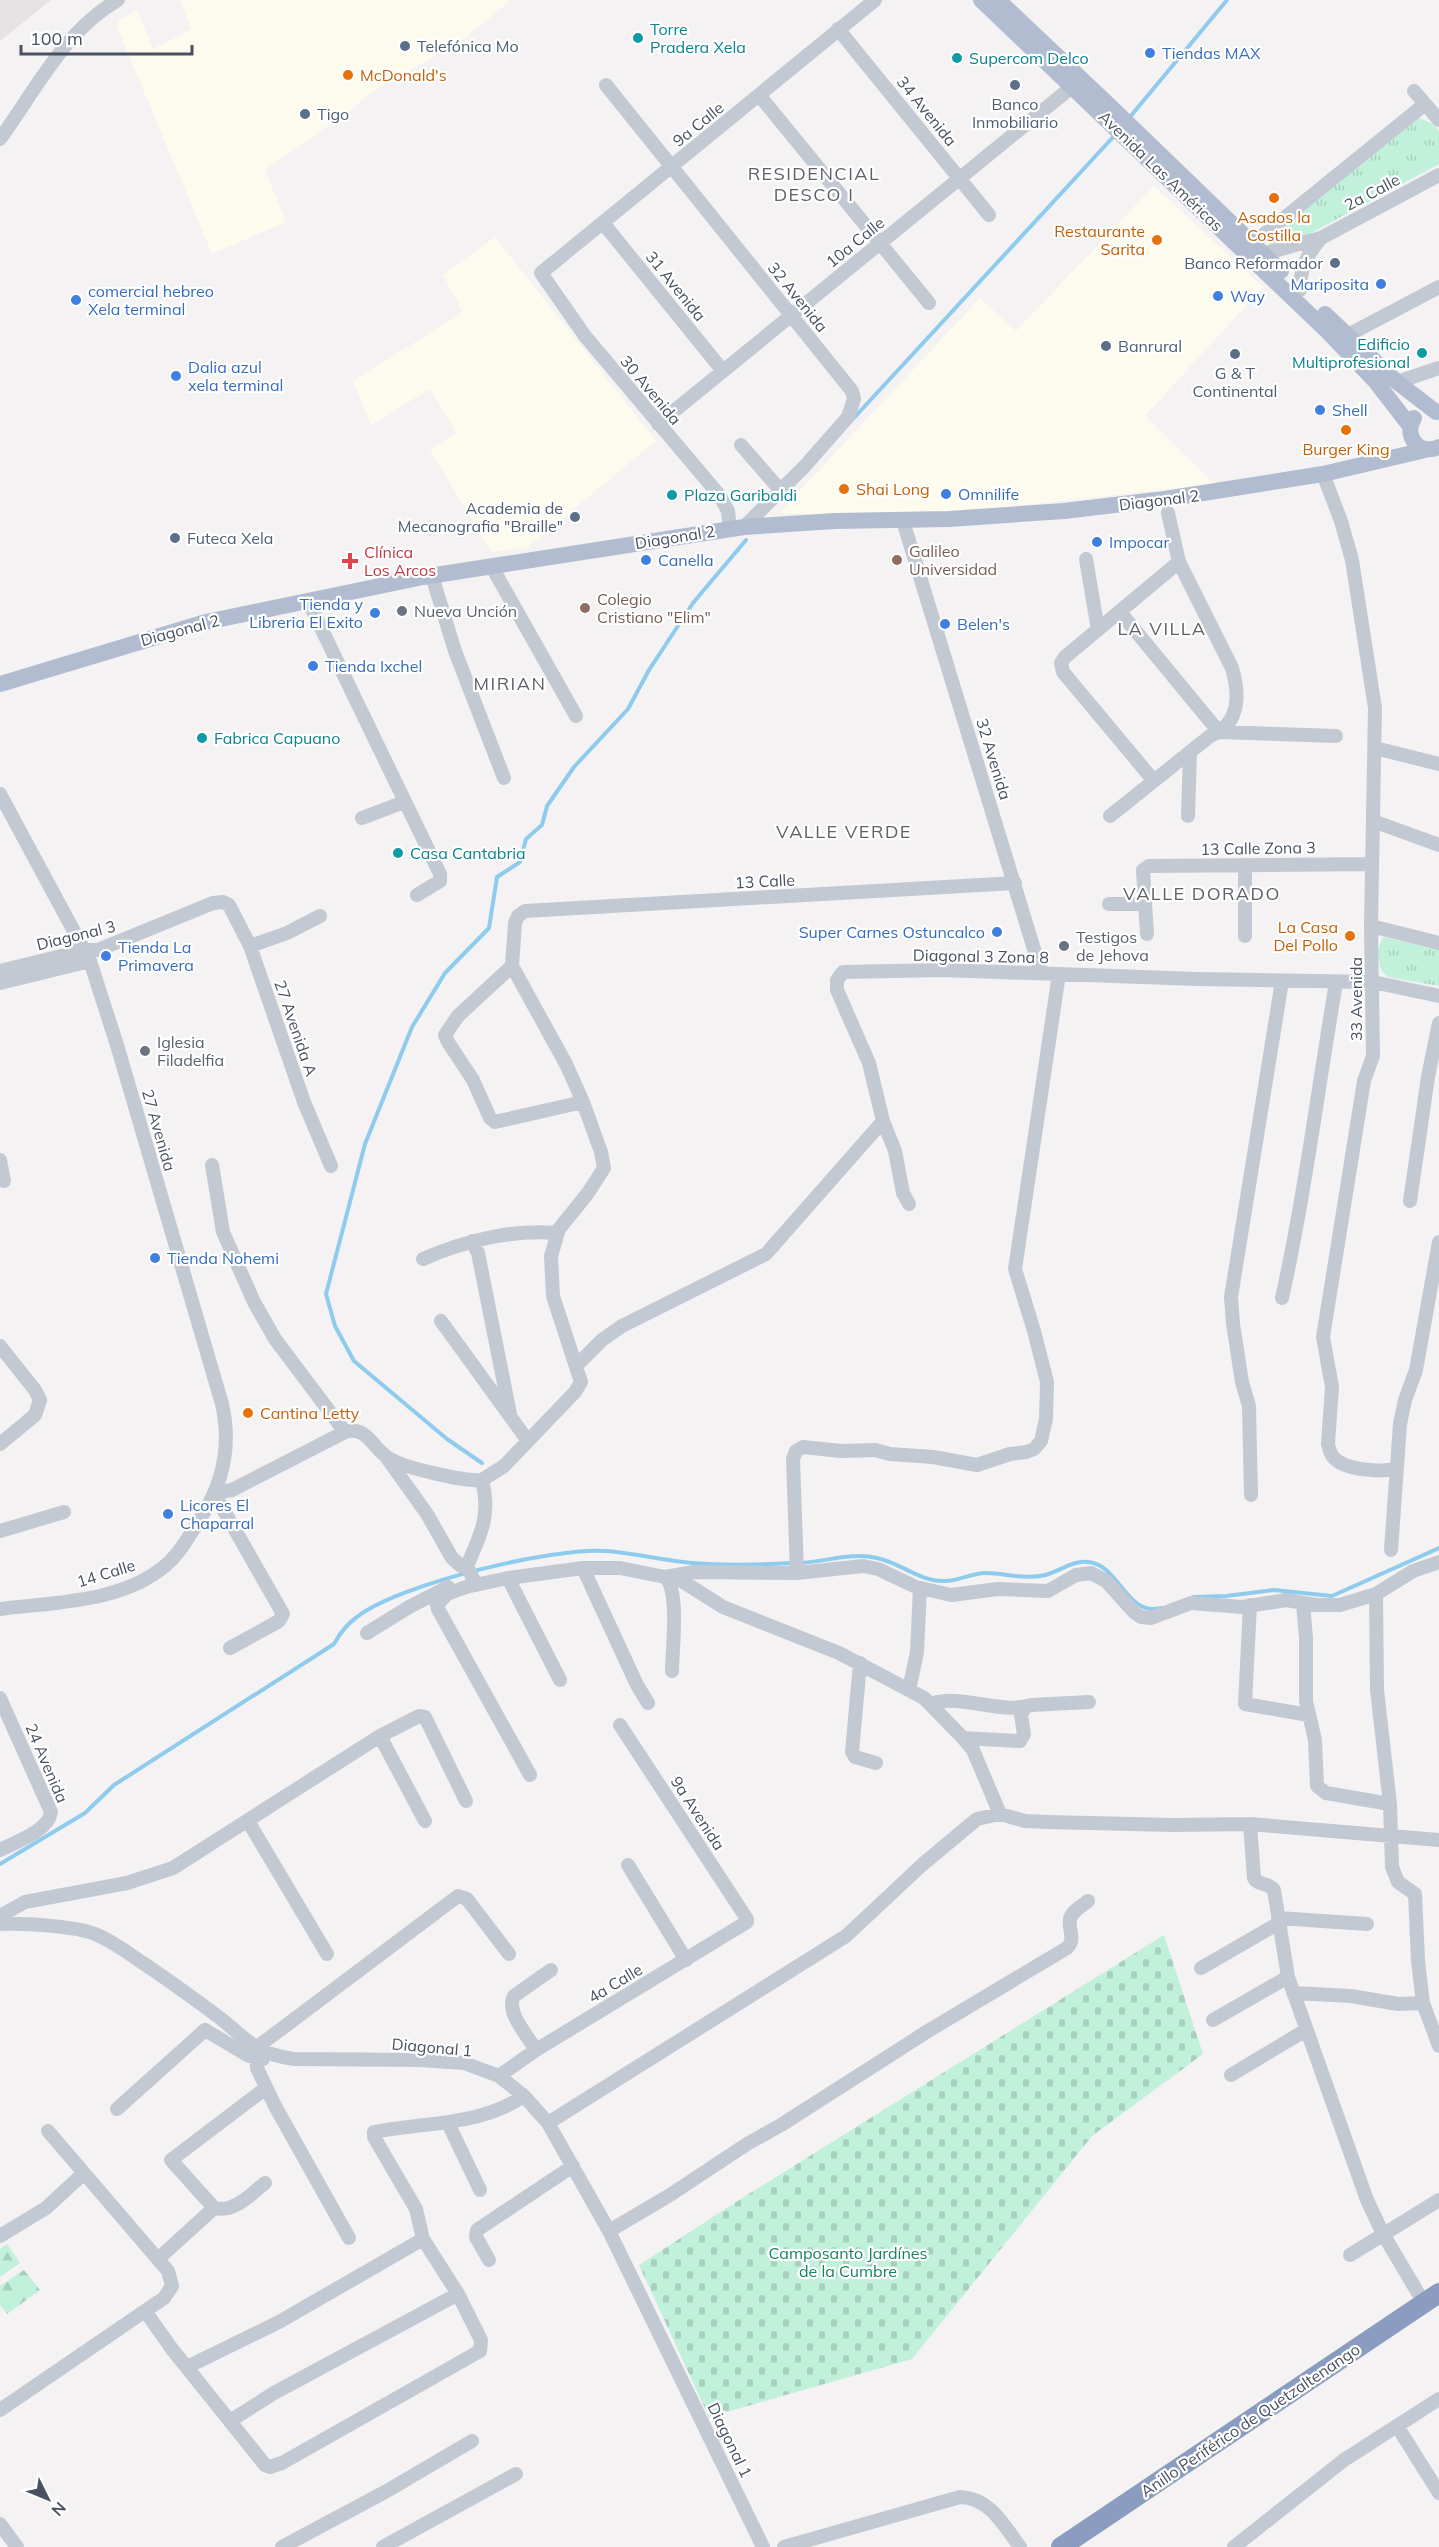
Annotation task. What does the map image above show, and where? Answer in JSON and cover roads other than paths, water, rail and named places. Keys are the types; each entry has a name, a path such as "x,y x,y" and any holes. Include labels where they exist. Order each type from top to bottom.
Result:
{"highway":[{"name":"Anillo Periférico de Quetzaltenango","path":"1061,2547 1432,2298"}],"main road":[{"name":"Avenida Las Américas","path":"981,0 1073,86 1111,115"},
{"name":"Avenida Las Américas","path":"998,0 1352,356 1376,382 1410,429 1415,444 1435,448"},
{"name":"Avenida Las Américas","path":"1134,137 1258,249 1397,382 1438,412"},
{"name":"Diagonal 2","path":"1362,465 1397,452 1404,444 1413,419 1421,412 1438,412"},
{"name":"Diagonal 2","path":"0,684 177,629 432,576 737,528 835,521 903,521 1075,510 1196,495 1323,474 1435,448"}],"street":[{"path":"0,139 72,38 98,12 118,0"},
{"name":"9a Calle","path":"542,273 875,0"},
{"name":"34 Avenida","path":"838,29 989,215"},
{"name":"32 Avenida","path":"606,85 849,384 854,399 848,417 781,491 737,528"},
{"name":"10a Calle","path":"658,424 1073,86"},
{"path":"1414,91 1439,120"},
{"path":"759,95 929,303"},
{"path":"1258,249 1425,104"},
{"name":"2a Calle","path":"1258,249 1321,238 1439,175"},
{"name":"31 Avenida","path":"603,223 723,371"},
{"name":"2a Calle","path":"1300,290 1302,266 1309,252 1321,238"},
{"name":"30 Avenida","path":"542,273 585,336 720,496 737,528"},
{"path":"1348,335 1439,287"},
{"path":"1397,382 1439,368"},
{"path":"741,445 781,491"},
{"name":"33 Avenida","path":"1323,474 1341,521 1352,560 1372,679 1375,748 1371,926 1373,1056 1364,1080 1323,1337 1332,1387 1328,1443 1330,1452 1339,1461 1370,1471 1384,1472 1396,1468"},
{"path":"1110,816 1218,732 1232,720 1236,709 1236,683 1232,668 1179,562 1168,513"},
{"name":"32 Avenida","path":"903,521 1041,972"},
{"path":"1086,559 1098,630"},
{"path":"1154,781 1062,669 1061,663 1065,657 1179,562"},
{"path":"492,567 576,716"},
{"path":"432,576 455,651 504,778"},
{"path":"308,601 441,879 417,895"},
{"path":"1120,612 1218,732 1336,736"},
{"path":"1375,748 1439,764"},
{"path":"1188,816 1190,752"},
{"name":"27 Avenida","path":"0,794 88,955 120,1055 222,1404 227,1438 221,1478 214,1493"},
{"path":"362,818 404,802"},
{"path":"1373,821 1439,845"},
{"name":"13 Calle Zona 3","path":"1145,904 1143,870 1145,867 1372,864"},
{"path":"1245,865 1245,936"},
{"name":"13 Calle","path":"512,966 515,923 518,916 525,911 1015,883"},
{"name":"Diagonal 3","path":"0,983 88,955 213,903 226,903"},
{"name":"27 Avenida A","path":"226,903 231,908 250,946 304,1102 332,1166"},
{"path":"1109,904 1145,904 1147,934"},
{"path":"250,946 278,937 320,916"},
{"path":"1371,926 1439,943"},
{"name":"Diagonal 3","path":"0,971 88,955"},
{"path":"387,1458 400,1464 470,1480 482,1480 504,1466 528,1441 578,1387 580,1376 553,1296 551,1267 556,1233 604,1168 584,1102 566,1064 512,966 458,1016 444,1035 473,1080 490,1118 495,1122 584,1102"},
{"name":"Diagonal 3 Zona 8","path":"883,1122 869,1063 837,990 836,982 840,974 847,971 1041,972 1336,983 1373,982"},
{"path":"797,1567 793,1459 798,1449 802,1447 841,1451 875,1450 977,1465 1010,1454 1026,1452 1034,1449 1041,1441 1046,1419 1047,1382 1015,1269 1056,1008 1059,974"},
{"path":"1373,982 1392,979 1439,988"},
{"path":"1251,1494 1249,1406 1242,1382 1231,1297 1282,981"},
{"path":"1373,982 1439,996"},
{"path":"1282,1298 1302,1203 1316,1095 1336,983"},
{"path":"1410,1201 1428,1077 1439,1023"},
{"path":"576,1366 602,1340 622,1326 766,1254 883,1122 895,1151 904,1198 909,1204"},
{"path":"0,1160 4,1181"},
{"path":"212,1165 223,1232 254,1302 275,1339 345,1432"},
{"path":"423,1259 472,1241 513,1234 556,1233"},
{"path":"472,1241 478,1253 510,1414"},
{"path":"1391,1550 1396,1468 1403,1409 1416,1370 1439,1242"},
{"path":"441,1321 528,1441"},
{"path":"0,1346 38,1394 40,1406 31,1419 0,1444"},
{"path":"230,1648 279,1621 283,1614 214,1493 232,1490 345,1432 360,1431 387,1458 427,1514 452,1558 471,1575 508,1578 583,1568 620,1568 670,1576 694,1572 863,1566 878,1569 920,1588 951,1595 986,1590 1048,1591 1076,1575 1091,1573 1106,1581 1130,1609 1141,1617 1151,1618 1191,1603 1233,1607 1286,1600 1340,1605 1376,1594 1413,1571 1439,1562"},
{"path":"367,1633 450,1585 465,1582 471,1575 486,1515 482,1480"},
{"name":"14 Calle","path":"1,1608 90,1598 149,1577 166,1565 183,1545 214,1493"},
{"path":"0,1531 64,1512"},
{"path":"583,1568 637,1685 648,1703"},
{"path":"471,1575 437,1603 437,1607 530,1775"},
{"path":"670,1576 723,1607 860,1663 930,1704 963,1738 982,1768 1000,1814"},
{"path":"670,1576 673,1595 672,1671"},
{"path":"508,1578 560,1680"},
{"path":"909,1690 918,1652 920,1588"},
{"path":"1376,1594 1377,1689 1390,1804 1392,1837 1390,1844 1394,1873 1398,1882 1413,1890 1415,1896 1418,1961 1423,2003 1439,2046"},
{"path":"1303,1603 1306,1638 1306,1693 1315,1740 1316,1782 1320,1790 1340,1797 1390,1804"},
{"path":"1250,1605 1245,1704 1309,1714"},
{"path":"860,1663 852,1752 857,1758 876,1763"},
{"name":"24 Avenida","path":"0,1698 51,1812 50,1819 42,1827 0,1850"},
{"path":"930,1704 944,1701 1025,1707 1089,1702"},
{"path":"963,1738 1020,1741 1024,1734 1022,1715 1025,1707"},
{"path":"0,1916 25,1902 127,1883 161,1874 184,1862 380,1736 423,1715 466,1801"},
{"name":"9a Avenida","path":"620,1725 747,1919"},
{"path":"380,1736 425,1821"},
{"path":"548,2124 846,1936 923,1864 977,1819 1000,1814 1025,1821 1059,1823 1250,1824 1439,1840"},
{"path":"248,1821 327,1954"},
{"path":"1250,1824 1254,1878 1274,1890 1288,1977 1367,2200 1383,2234 1432,2298"},
{"path":"628,1865 686,1960"},
{"path":"117,2109 205,2030 242,2052 256,2053 458,1896 467,1899 509,1954"},
{"path":"609,2231 670,2195 747,2144 781,2126 928,2031 1067,1948 1072,1941 1070,1919 1088,1901"},
{"name":"4a Calle","path":"498,2076 536,2050 744,1924 747,1919"},
{"path":"1201,1968 1278,1920 1367,1924"},
{"name":"Diagonal 1","path":"0,1924 77,1930 96,1934 171,1983 256,2053 294,2059 440,2060 464,2063 498,2076 524,2096 548,2124 609,2231 763,2547"},
{"path":"536,2050 513,2012 511,2002 514,1996 551,1970"},
{"path":"1213,2020 1288,1977"},
{"path":"1293,1993 1351,1996 1398,2004 1423,2003"},
{"path":"1231,2075 1306,2030"},
{"path":"256,2053 257,2068 266,2088 349,2238"},
{"path":"266,2088 171,2160 214,2208 232,2207 266,2183"},
{"path":"145,2311 265,2465 270,2467 282,2463 473,2357 480,2351 482,2344 458,2294 423,2239 416,2209 373,2134 448,2123 496,2110 524,2096"},
{"path":"448,2123 480,2190"},
{"path":"0,2410 168,2295 172,2286 171,2276 158,2259 48,2131"},
{"path":"489,2260 476,2237 477,2230 573,2166"},
{"path":"0,2236 46,2208 83,2174"},
{"path":"1350,2255 1439,2200"},
{"path":"158,2259 214,2208"},
{"path":"187,2367 279,2322 423,2239"},
{"path":"230,2421 274,2393 458,2294"},
{"path":"1234,2547 1318,2479 1439,2399"},
{"path":"1396,2426 1439,2493"},
{"path":"282,2547 385,2492 472,2441"},
{"path":"383,2547 516,2474"},
{"path":"784,2547 960,2497 975,2498 986,2504 1020,2547"},
{"path":"0,2524 17,2547"}],"waterway":[{"path":"1130,117 1227,0"},
{"path":"852,420 1115,135"},
{"path":"482,1463 447,1439 354,1361 335,1326 326,1294 365,1144 412,1027 445,973 489,928 497,877 520,862 526,839 542,825 547,806 574,767 628,709 649,670 693,603 746,540"},
{"path":"1193,1597 1226,1596 1274,1590 1332,1596 1439,1548"},
{"path":"0,1864 85,1813 114,1785 334,1644 344,1629 357,1617 406,1592 515,1561 582,1551 616,1552 710,1564 792,1563"},
{"path":"800,1563 868,1556 886,1560 927,1579 945,1581 985,1573 1022,1577 1038,1576 1071,1564 1088,1562 1108,1571 1139,1605 1149,1609 1161,1608"}],"place":[{"name":"Torre Pradera Xela","path":"638,38"},
{"name":"Telefónica Mo","path":"405,46"},
{"name":"Tiendas MAX","path":"1150,53"},
{"name":"Supercom Delco","path":"957,58"},
{"name":"McDonald's","path":"348,75"},
{"name":"Banco Inmobiliario","path":"1015,85"},
{"name":"Tigo","path":"305,114"},
{"name":"Asados la Costilla","path":"1274,198"},
{"name":"Restaurante Sarita","path":"1157,240"},
{"name":"Banco Reformador","path":"1335,263"},
{"name":"Mariposita","path":"1381,284"},
{"name":"Way","path":"1218,296"},
{"name":"comercial hebreo Xela terminal","path":"76,300"},
{"name":"Banrural","path":"1106,346"},
{"name":"Edificio Multiprofesional","path":"1422,353"},
{"name":"G & T Continental","path":"1235,354"},
{"name":"Dalia azul xela terminal","path":"176,376"},
{"name":"Shell","path":"1320,410"},
{"name":"Burger King","path":"1346,430"},
{"name":"Shai Long","path":"844,489"},
{"name":"Omnilife","path":"946,494"},
{"name":"Plaza Garibaldi","path":"672,495"},
{"name":"Academia de Mecanografia \"Braille\"","path":"575,517"},
{"name":"Futeca Xela","path":"175,538"},
{"name":"Impocar","path":"1097,542"},
{"name":"Canella","path":"646,560"},
{"name":"Galileo Universidad","path":"897,560"},
{"name":"Clínica Los Arcos","path":"350,561"},
{"name":"Colegio Cristiano \"Elim\"","path":"585,608"},
{"name":"Nueva Unción","path":"402,611"},
{"name":"Tienda y Libreria El Exito","path":"375,613"},
{"name":"Belen's","path":"945,624"},
{"name":"Tienda Ixchel","path":"313,666"},
{"name":"Fabrica Capuano","path":"202,738"},
{"name":"Casa Cantabria","path":"398,853"},
{"name":"Super Carnes Ostuncalco","path":"997,932"},
{"name":"La Casa Del Pollo","path":"1350,936"},
{"name":"Testigos de Jehova","path":"1064,946"},
{"name":"Tienda La Primavera","path":"106,956"},
{"name":"Iglesia Filadelfia","path":"145,1051"},
{"name":"Tienda Nohemi","path":"155,1258"},
{"name":"Cantina Letty","path":"248,1413"},
{"name":"Licores El Chaparral","path":"168,1514"}],"district":[{"name":"RESIDENCIAL DESCO I","path":"814,184"},
{"name":"LA VILLA","path":"1162,629"},
{"name":"MIRIAN","path":"510,684"},
{"name":"VALLE VERDE","path":"844,832"},
{"name":"VALLE DORADO","path":"1202,894"}],"park label":[{"name":"Camposanto Jardínes de la Cumbre","path":"848,2262"}]}
